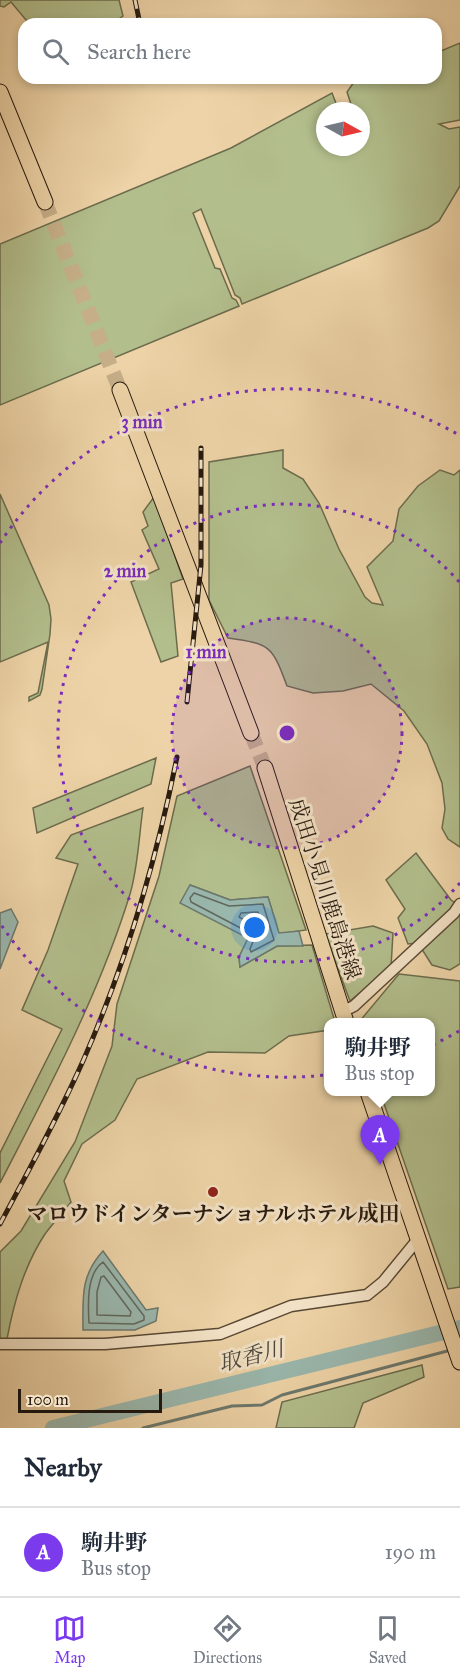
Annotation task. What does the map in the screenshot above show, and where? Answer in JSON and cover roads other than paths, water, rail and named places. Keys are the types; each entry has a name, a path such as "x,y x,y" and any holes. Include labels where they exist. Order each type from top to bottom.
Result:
{"main road":[{"path":"0,92 45,202"},
{"path":"120,390 180,550 216,636 251,733"},
{"name":"成田小見川鹿島港線","path":"265,768 344,1017"},
{"path":"369,1096 460,1362"}],"street":[{"path":"344,1017 454,913 460,904"},
{"path":"0,1344 105,1344 220,1334 291,1306 367,1295 383,1282 419,1238"}],"water":[{"path":"190,885 230,900 268,897 279,933 299,931 303,946 277,946 240,967 239,957 248,938 180,903"},
{"path":"11,909 18,922 0,969 0,913"},
{"path":"103,1251 146,1310 158,1308 156,1321 135,1330 83,1330 84,1288 90,1269"}],"waterway":[{"name":"取香川","path":"53,1428 460,1328"},
{"path":"143,1428 232,1406 262,1405 282,1395 451,1350"}],"tunnel":[{"path":"45,202 120,390"},
{"path":"251,733 265,768"}],"railway":[{"path":"135,0 139,18"},
{"path":"187,702 201,565 201,448"},
{"path":"0,1224 43,1143 99,1024 138,912 160,835 177,757"}],"place":[{"name":"駒井野","path":"380,1165"},
{"name":"マロウドインターナショナルホテル成田","path":"213,1192"}]}
